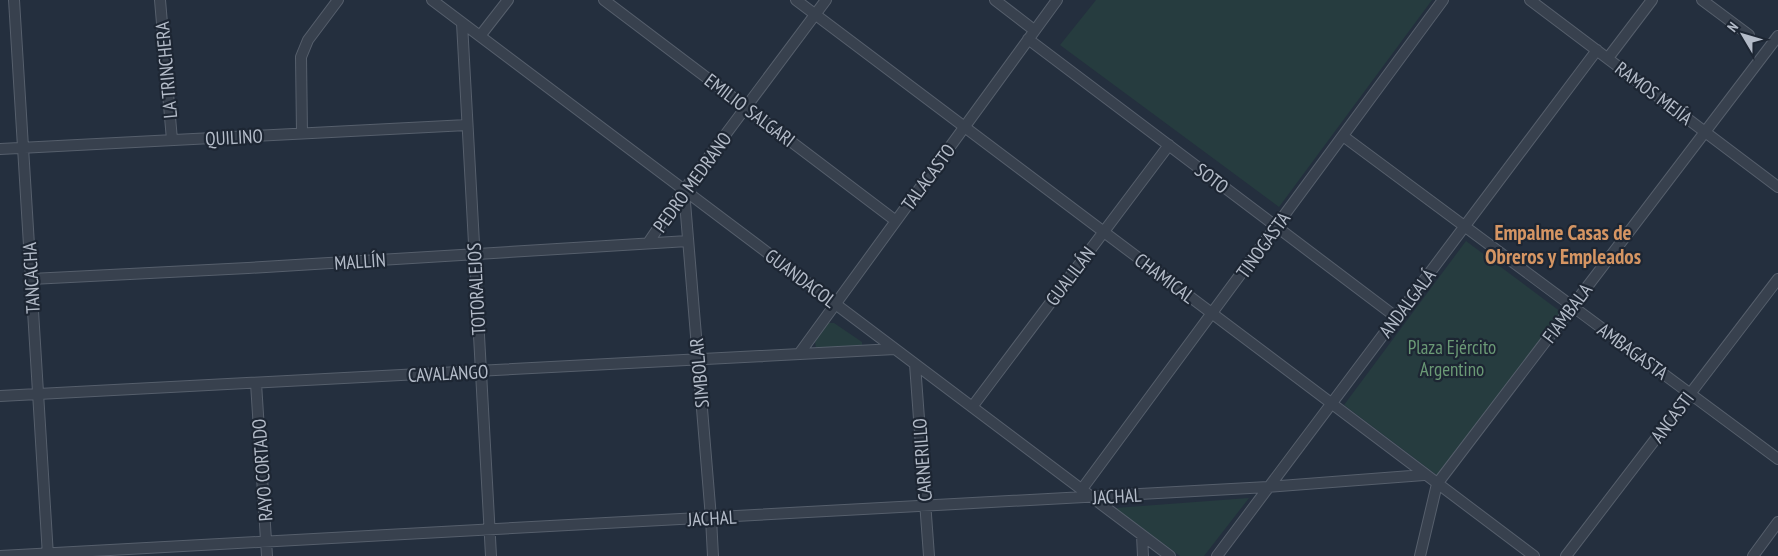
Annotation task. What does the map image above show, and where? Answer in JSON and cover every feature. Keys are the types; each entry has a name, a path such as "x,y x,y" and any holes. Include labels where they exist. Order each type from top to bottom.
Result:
{"street":[{"name":"TANCACHA","path":"14,0 48,554"},
{"name":"LA TRINCHERA","path":"160,0 172,140"},
{"path":"302,133 301,57 303,49 338,0"},
{"name":"GUANDACOL","path":"432,0 1170,556"},
{"path":"480,36 508,0"},
{"name":"EMILIO SALGARI","path":"604,0 896,221"},
{"name":"CHAMICAL","path":"796,0 1534,556"},
{"name":"PEDRO MEDRANO","path":"648,244 684,190 826,0"},
{"path":"995,0 1034,30"},
{"name":"TALACASTO","path":"799,354 1057,0"},
{"name":"TINOGASTA","path":"1082,489 1443,0"},
{"name":"RAMOS MEJÍA","path":"1530,0 1778,187"},
{"path":"1608,58 1652,0"},
{"path":"1702,0 1749,36"},
{"name":"TOTORALEJOS","path":"462,23 491,556"},
{"name":"FIAMBALA","path":"1420,556 1437,484 1778,36"},
{"name":"SOTO","path":"1028,39 1396,317"},
{"name":"ANDALGALÁ","path":"1217,556 1597,50"},
{"name":"QUILINO","path":"0,149 467,125"},
{"name":"AMBAGASTA","path":"1343,136 1778,459"},
{"name":"GUALILÁN","path":"972,407 1168,145"},
{"name":"SIMBOLAR","path":"684,190 713,556"},
{"name":"MALLÍN","path":"31,279 688,241"},
{"name":"ANCASTI","path":"1566,556 1778,279"},
{"name":"CAVALANGO","path":"0,396 895,349"},
{"name":"CARNERILLO","path":"915,364 929,556"},
{"name":"RAYO CORTADO","path":"256,384 267,556"},
{"name":"JACHAL","path":"0,556 1268,487 1424,475"},
{"path":"1753,556 1778,522"},
{"path":"1142,534 1143,556"}],"green space":[{"path":"1096,0 1432,0 1279,207 1060,45"},
{"name":"Plaza Ejército Argentino","path":"1466,241 1561,312 1438,476 1344,405"},
{"path":"828,323 834,323 862,342 862,346 816,348 815,342"},
{"path":"1249,498 1204,556 1180,556 1115,508"}],"district":[{"name":"Empalme Casas de Obreros y Empleados","path":"1563,244"}]}
